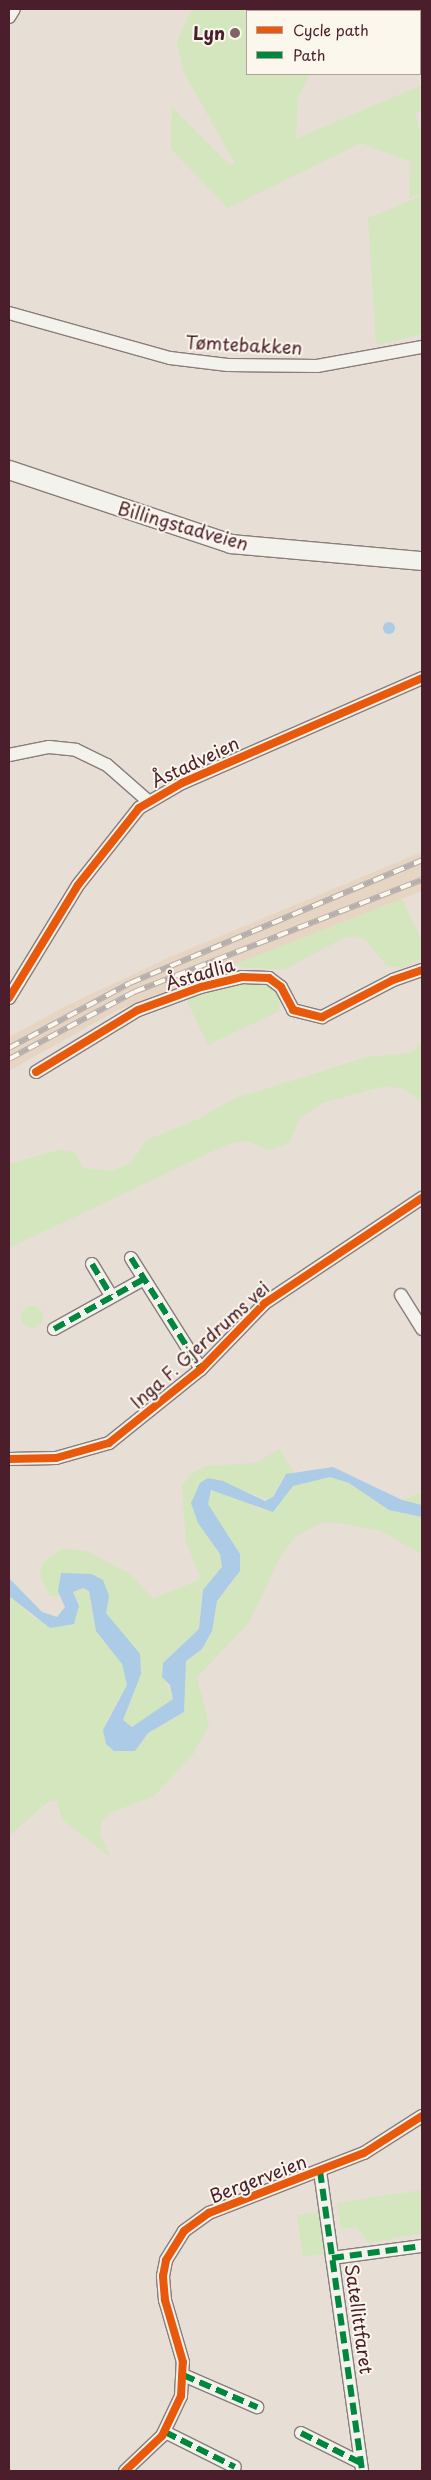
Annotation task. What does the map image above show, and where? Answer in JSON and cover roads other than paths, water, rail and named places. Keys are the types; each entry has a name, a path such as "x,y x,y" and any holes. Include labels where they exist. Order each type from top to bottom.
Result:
{"main road":[{"name":"Billingstadveien","path":"9,470 231,544 422,561"}],"street":[{"path":"9,17 14,9"},
{"name":"Tømtebakken","path":"9,314 170,358 228,365 317,366 422,347"},
{"name":"Åstadveien","path":"9,998 96,858 124,823 148,801 422,678"},
{"path":"9,755 49,747 76,750 107,765 148,801"},
{"name":"Åstadlia","path":"36,1072 138,1010 201,987 242,977 269,978 281,987 293,1010 322,1017 393,980 422,970"},
{"name":"Inga F. Gjerdrums vei","path":"9,1459 56,1458 109,1443 201,1370 265,1303 422,1198"},
{"path":"131,1258 201,1370"},
{"path":"92,1264 111,1296"},
{"path":"54,1329 111,1296 144,1280"},
{"path":"401,1295 422,1329"},
{"name":"Bergerveien","path":"125,2471 138,2463 165,2432 177,2409 183,2375 181,2349 164,2290 166,2260 173,2245 209,2213 320,2171 381,2145 422,2116"},
{"name":"Satellittfaret","path":"320,2171 361,2467"},
{"path":"332,2258 422,2246"},
{"path":"183,2375 257,2407"},
{"path":"165,2432 235,2468"},
{"path":"301,2433 361,2467"}],"water":[{"path":"387,622 391,622 395,628 391,634 387,634 383,630 383,626"},
{"path":"333,1467 402,1500 422,1505 422,1517 389,1510 349,1483 330,1477 293,1486 273,1512 211,1490 208,1504 240,1554 240,1571 217,1601 212,1631 202,1649 186,1661 184,1712 148,1733 135,1751 114,1751 106,1744 103,1730 127,1685 122,1664 96,1631 89,1591 83,1588 73,1592 79,1606 74,1624 50,1628 9,1596 9,1578 42,1612 57,1617 65,1607 58,1591 61,1573 92,1574 103,1580 109,1596 106,1613 140,1654 141,1674 123,1720 132,1727 173,1699 170,1685 162,1677 163,1663 199,1629 203,1590 222,1567 220,1554 198,1523 191,1503 200,1483 208,1478 223,1481 265,1501 273,1497 286,1474"}],"railway":[{"path":"9,1048 130,983 422,860"},
{"path":"9,1059 134,992 422,880"}],"place":[{"name":"Lyn","path":"235,33"}]}
